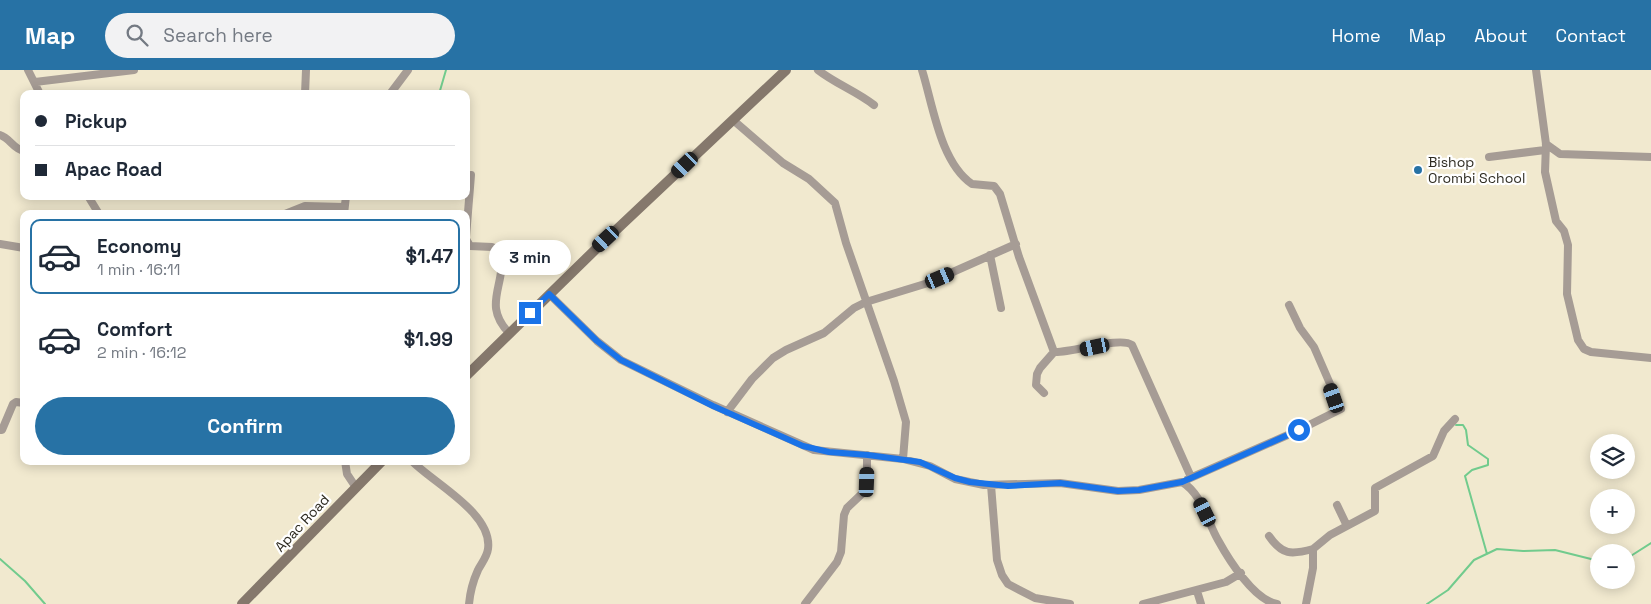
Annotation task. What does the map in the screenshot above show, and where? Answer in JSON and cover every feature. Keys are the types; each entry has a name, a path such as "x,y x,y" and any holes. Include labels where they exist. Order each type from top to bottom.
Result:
{"main road":[{"path":"470,372 549,294 786,70"},
{"name":"Apac Road","path":"242,604 312,535 355,486 378,465"}],"street":[{"path":"28,70 38,90"},
{"path":"35,82 134,70"},
{"path":"305,90 306,70"},
{"path":"393,90 408,70"},
{"path":"818,70 837,83 859,92 874,104"},
{"path":"922,70 941,137 950,157 964,179 972,184 988,184 998,188 1007,210 1016,244 1046,334 1054,352"},
{"path":"1536,70 1546,147 1545,172 1554,216 1564,231 1568,244 1567,294 1578,340 1584,349 1601,355 1651,358"},
{"path":"733,120 783,163 809,179 832,198 838,211 842,231 894,381 906,422 903,459"},
{"path":"0,135 20,150"},
{"path":"1489,157 1546,147 1560,154 1651,157"},
{"path":"470,188 471,176"},
{"path":"295,210 305,206 344,210"},
{"path":"0,244 20,247"},
{"path":"727,412 752,379 773,358 824,333 842,317 866,302 928,283 1016,244"},
{"path":"470,246 492,247 500,252 501,258 495,304 496,315 510,334"},
{"path":"990,255 1001,308"},
{"path":"549,294 597,341 621,360 727,412 814,450 903,459 930,466 955,478 991,485 1060,483 1118,491 1139,490 1182,482 1299,430 1340,409 1314,346 1300,328 1289,304"},
{"path":"1054,352 1070,352 1121,341 1132,346 1191,477"},
{"path":"1044,393 1036,385 1036,374 1054,352"},
{"path":"0,430 13,404 20,403"},
{"path":"1268,536 1278,548 1288,553 1313,549 1330,535 1375,510 1375,488 1434,456 1444,431 1455,419"},
{"path":"805,604 837,562 841,552 844,515 848,508 867,489 868,455"},
{"path":"346,465 347,474 355,486"},
{"path":"417,465 463,501 475,515 487,539 487,553 477,573 469,604"},
{"path":"1182,482 1187,485 1200,503 1218,540 1257,594 1277,604"},
{"path":"991,485 997,560 1002,575 1008,584 1035,598 1070,604"},
{"path":"1337,505 1347,526"},
{"path":"1306,604 1313,568 1313,549"},
{"path":"1143,604 1226,582 1241,573"},
{"path":"1197,591 1201,604"}],"waterway":[{"path":"440,90 446,70"},
{"path":"1456,425 1463,425 1466,430 1468,445 1488,459 1488,465 1472,470 1465,476 1487,554"},
{"path":"1635,553 1651,543"},
{"path":"1427,604 1448,590 1474,560 1497,549 1523,551 1555,550 1590,559"},
{"path":"0,559 25,581 45,604"}],"place":[{"name":"Bishop Orombi School","path":"1418,170"}],"route":[{"path":"530,313 549,294 564,306 609,352 621,360 713,406 803,446 814,450 920,462 955,478 984,485 1008,486 1060,483 1118,491 1139,490 1182,482 1299,430"}]}
